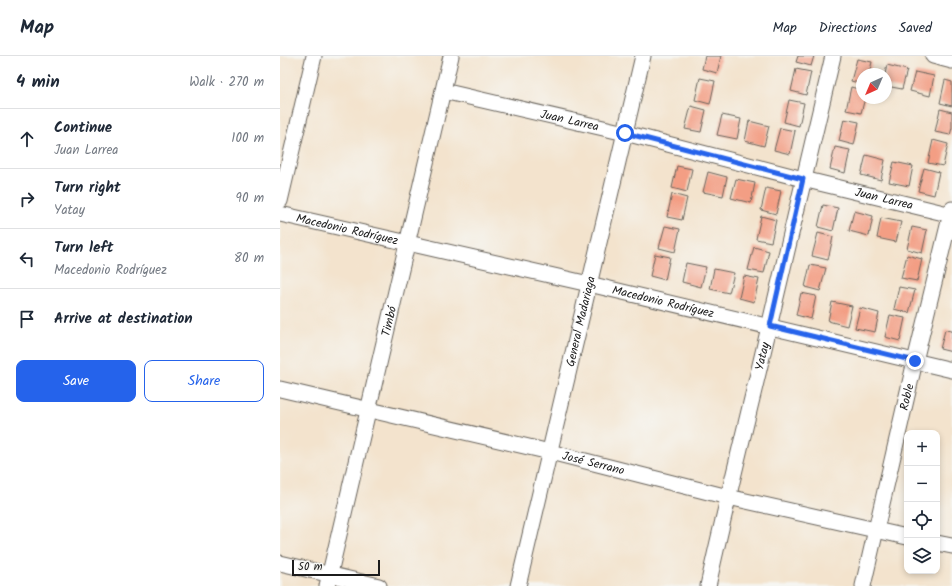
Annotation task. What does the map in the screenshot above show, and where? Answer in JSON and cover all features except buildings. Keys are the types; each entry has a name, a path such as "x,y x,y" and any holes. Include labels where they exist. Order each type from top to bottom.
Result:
{"street":[{"path":"280,201 314,56"},
{"name":"Timbó","path":"328,580 451,56"},
{"name":"General Madariaga","path":"518,586 642,56"},
{"name":"Yatay","path":"708,586 833,56"},
{"path":"932,56 952,61"},
{"name":"Juan Larrea","path":"443,91 625,133 803,179 952,212"},
{"name":"Roble","path":"863,586 915,361 952,212"},
{"name":"Macedonio Rodríguez","path":"280,214 770,326 952,370"},
{"name":"José Serrano","path":"280,389 904,536"},
{"path":"940,544 952,546"},
{"path":"280,563 328,580 379,586"}],"route":[{"path":"625,133 803,179 770,326 915,361"}]}
